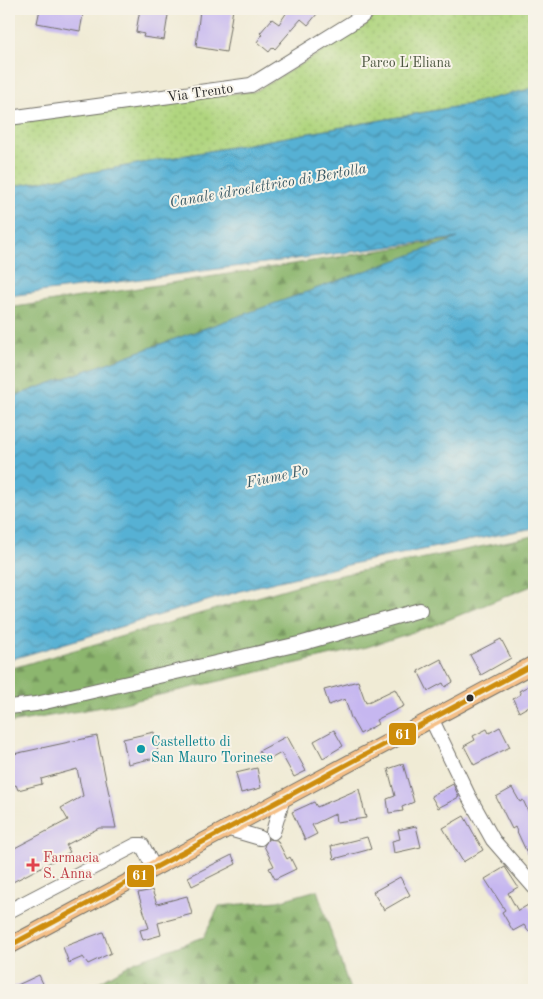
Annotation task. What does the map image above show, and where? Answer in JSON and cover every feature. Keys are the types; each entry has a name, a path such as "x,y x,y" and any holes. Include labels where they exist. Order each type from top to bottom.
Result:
{"main road":[{"path":"9,946 534,664"}],"street":[{"name":"Via Trento","path":"9,118 86,102 152,94 251,86 364,11"},
{"path":"9,707 36,704 215,664 303,643 420,610"},
{"path":"431,718 469,797 493,840 534,887"},
{"path":"226,828 267,835 282,798"},
{"path":"9,911 136,845 142,845 154,868"}],"green space":[{"name":"Parco L'Eliana","path":"382,9 534,9 534,88 465,105 9,187 9,119 256,91 365,26"},
{"path":"461,238 9,398 9,308"},
{"path":"534,536 534,585 435,625 367,647 120,704 9,723 9,669 316,580"},
{"path":"317,890 350,990 85,990 136,961 204,937 219,906 278,901"}],"water":[{"path":"534,88 534,528 365,561 254,587 9,660 9,398 458,238 9,296 9,187 465,105"}],"building":[{"path":"40,9 84,9 80,31 37,23"},
{"path":"140,9 169,9 164,40 143,37 144,34 136,32"},
{"path":"200,9 233,9 226,52 196,47"},
{"path":"289,9 321,9 308,25 301,19 275,49 273,47 269,52 257,42 262,35 260,33 272,19 279,24"},
{"path":"501,639 511,658 481,675 470,655"},
{"path":"441,659 453,682 445,687 443,683 428,691 418,671"},
{"path":"358,681 366,703 395,689 404,706 376,720 378,724 360,734 351,718 345,699 329,705 324,690"},
{"path":"534,683 534,703 519,712 513,699 521,694 519,691"},
{"path":"500,727 510,747 474,765 464,746 475,740 473,736 487,729 489,733"},
{"path":"334,730 343,746 323,758 314,741"},
{"name":"Castelletto di San Mauro Torinese","path":"154,732 159,757 128,764 123,739"},
{"path":"97,736 116,828 99,828 66,845 70,852 9,884 9,851 68,820 61,808 83,796 77,769 41,779 42,784 18,790 16,785 9,787 9,755"},
{"path":"287,736 306,771 294,777 281,753 265,762 259,751"},
{"path":"403,764 414,802 402,807 403,811 389,813 387,799 395,796 388,769"},
{"path":"257,768 261,788 241,793 236,773"},
{"path":"453,784 459,797 438,808 431,796"},
{"path":"512,788 520,802 523,800 534,824 534,868 515,827 512,829 496,797"},
{"path":"359,789 366,818 336,822 335,814 312,825 317,834 305,840 292,812 314,802 317,807"},
{"path":"464,816 483,850 463,862 443,828"},
{"path":"416,826 421,847 394,853 392,841 400,839 398,830"},
{"path":"367,837 371,849 334,859 331,846"},
{"path":"268,839 277,840 287,859 290,857 296,869 275,879 269,868 274,866 264,846"},
{"path":"232,855 236,864 192,886 188,877"},
{"path":"505,867 518,887 508,893 518,911 528,905 534,916 534,927 528,931 524,925 513,931 502,912 505,910 485,879"},
{"path":"400,877 410,895 384,910 373,892"},
{"path":"152,890 157,904 187,896 192,914 158,923 161,935 143,940 140,930 149,928 138,893"},
{"path":"103,932 111,953 88,964 83,957 69,963 63,947"},
{"path":"39,975 46,990 9,990 9,989"}],"transit line":[{"name":"61","path":"9,946 534,664"}],"place":[{"name":"Castelletto di San Mauro Torinese","path":"141,749"},
{"name":"Farmacia S. Anna","path":"33,865"}],"water label":[{"name":"Canale idroelettrico di Bertolla","path":"268,185"},
{"name":"Fiume Po","path":"277,476"}]}
